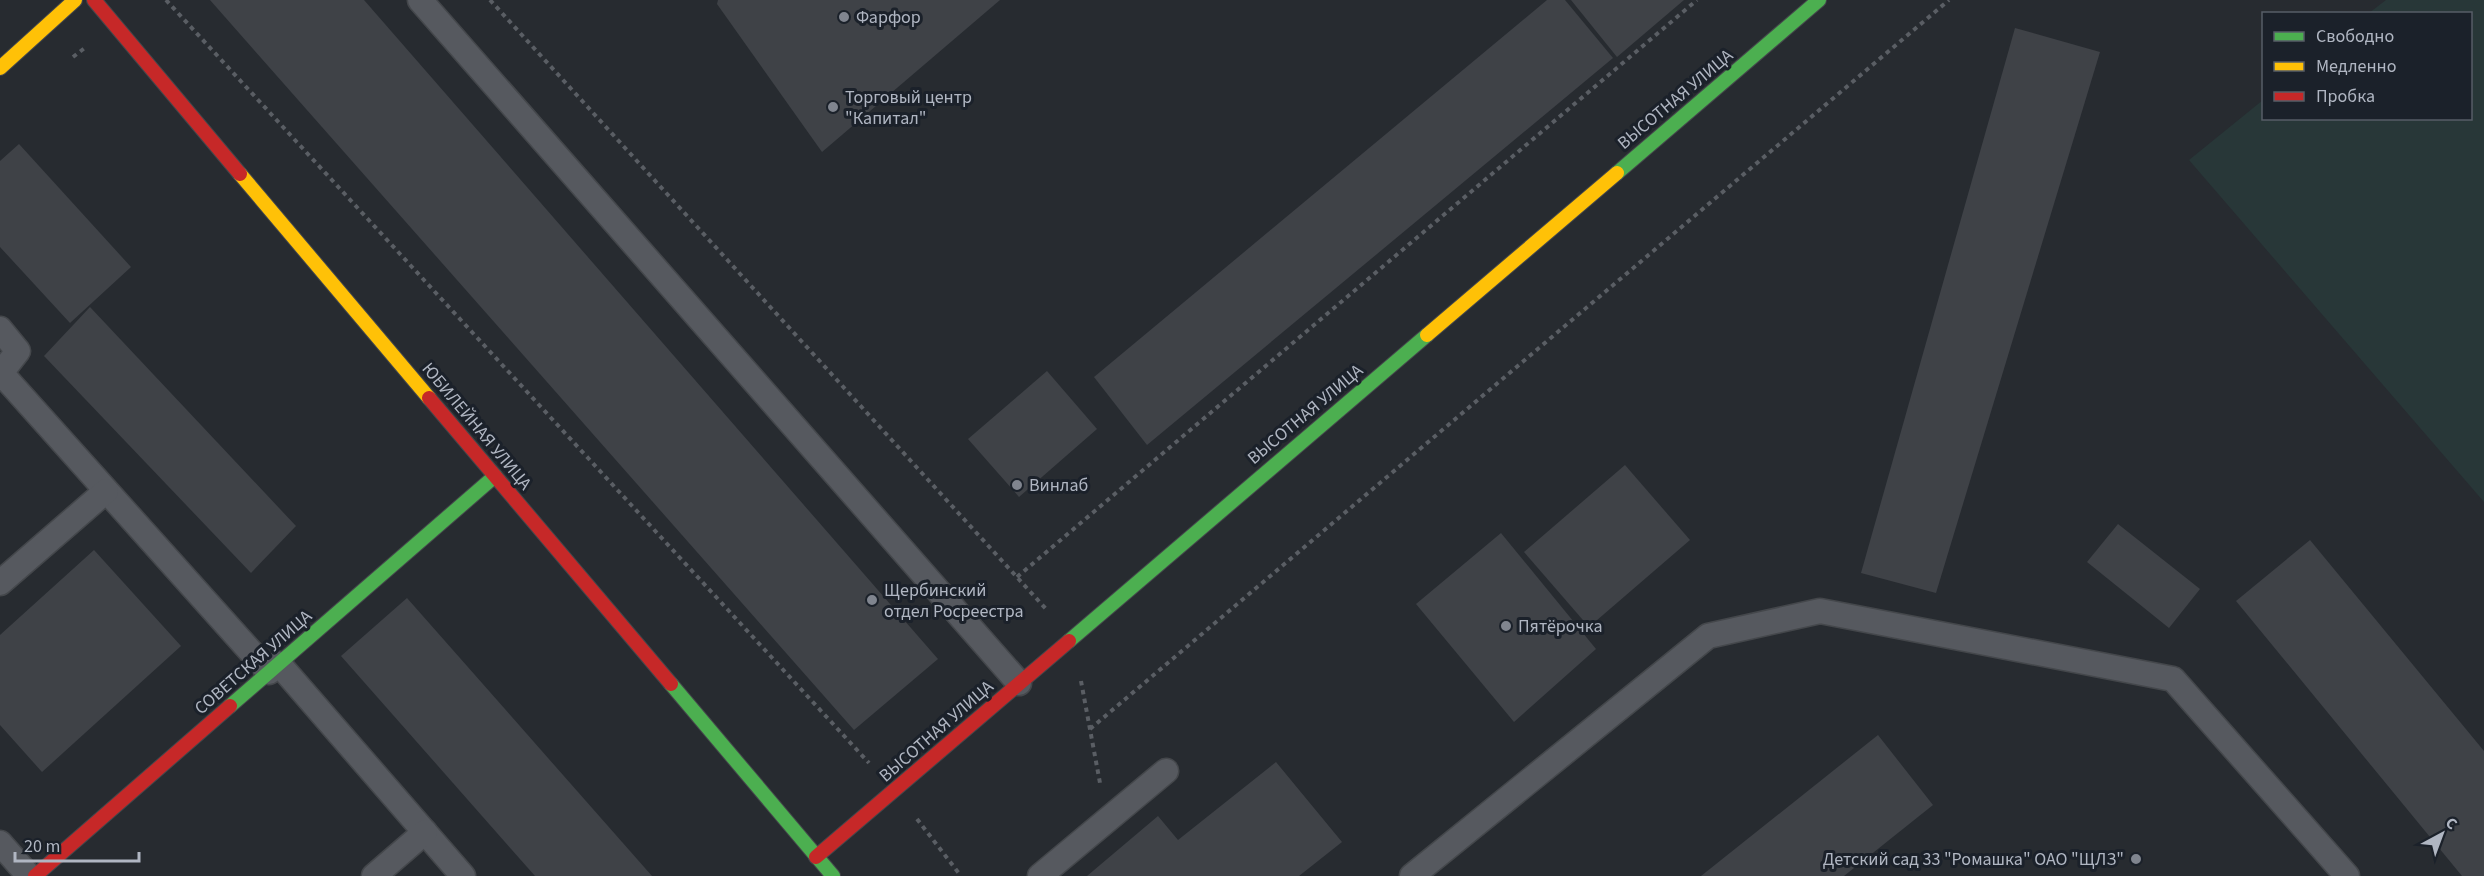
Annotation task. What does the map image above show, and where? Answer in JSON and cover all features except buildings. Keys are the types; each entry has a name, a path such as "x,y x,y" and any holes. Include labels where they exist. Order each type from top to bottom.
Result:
{"street":[{"path":"0,68 75,0"},
{"name":"ЮБИЛЕЙНАЯ УЛИЦА","path":"94,0 833,876"},
{"name":"ВЫСОТНАЯ УЛИЦА","path":"816,857 1819,0"},
{"name":"СОВЕТСКАЯ УЛИЦА","path":"35,876 495,476"}],"lane":[{"path":"425,2 1019,683"},
{"path":"0,329 18,351 0,373 106,491 274,668 463,876"},
{"path":"0,583 106,491"},
{"path":"1412,876 1708,636 1820,611 2173,679 2347,876"},
{"path":"1041,876 1166,771"},
{"path":"374,876 425,832"},
{"path":"0,843 28,876"}],"path":[{"path":"166,0 872,765"},
{"path":"490,0 1072,638 1108,820"},
{"path":"1017,578 1697,0"},
{"path":"1090,729 1949,0"},
{"path":"894,790 961,876"}],"shaded area":[{"path":"2386,0 2484,0 2484,502 2189,160 2262,101 2262,120 2472,120 2472,12 2370,12"}],"traffic: fast":[{"path":"1617,173 1819,0"},
{"path":"1069,641 1427,335"},
{"path":"230,706 495,476"},
{"path":"671,684 833,876"}],"traffic: slow":[{"path":"0,68 75,0"},
{"path":"1427,335 1617,173"},
{"path":"240,174 429,398"}],"traffic: jam":[{"path":"94,0 240,174"},
{"path":"429,398 671,684"},
{"path":"816,857 1069,641"},
{"path":"35,876 230,706"}],"place":[{"name":"Фарфор","path":"844,17"},
{"name":"Торговый центр \"Капитал\"","path":"833,107"},
{"name":"Винлаб","path":"1017,485"},
{"name":"Щербинский отдел Росреестра","path":"872,600"},
{"name":"Пятёрочка","path":"1506,626"},
{"name":"Детский сад 33 \"Ромашка\" ОАО \"ЩЛЗ\"","path":"2136,859"}]}
